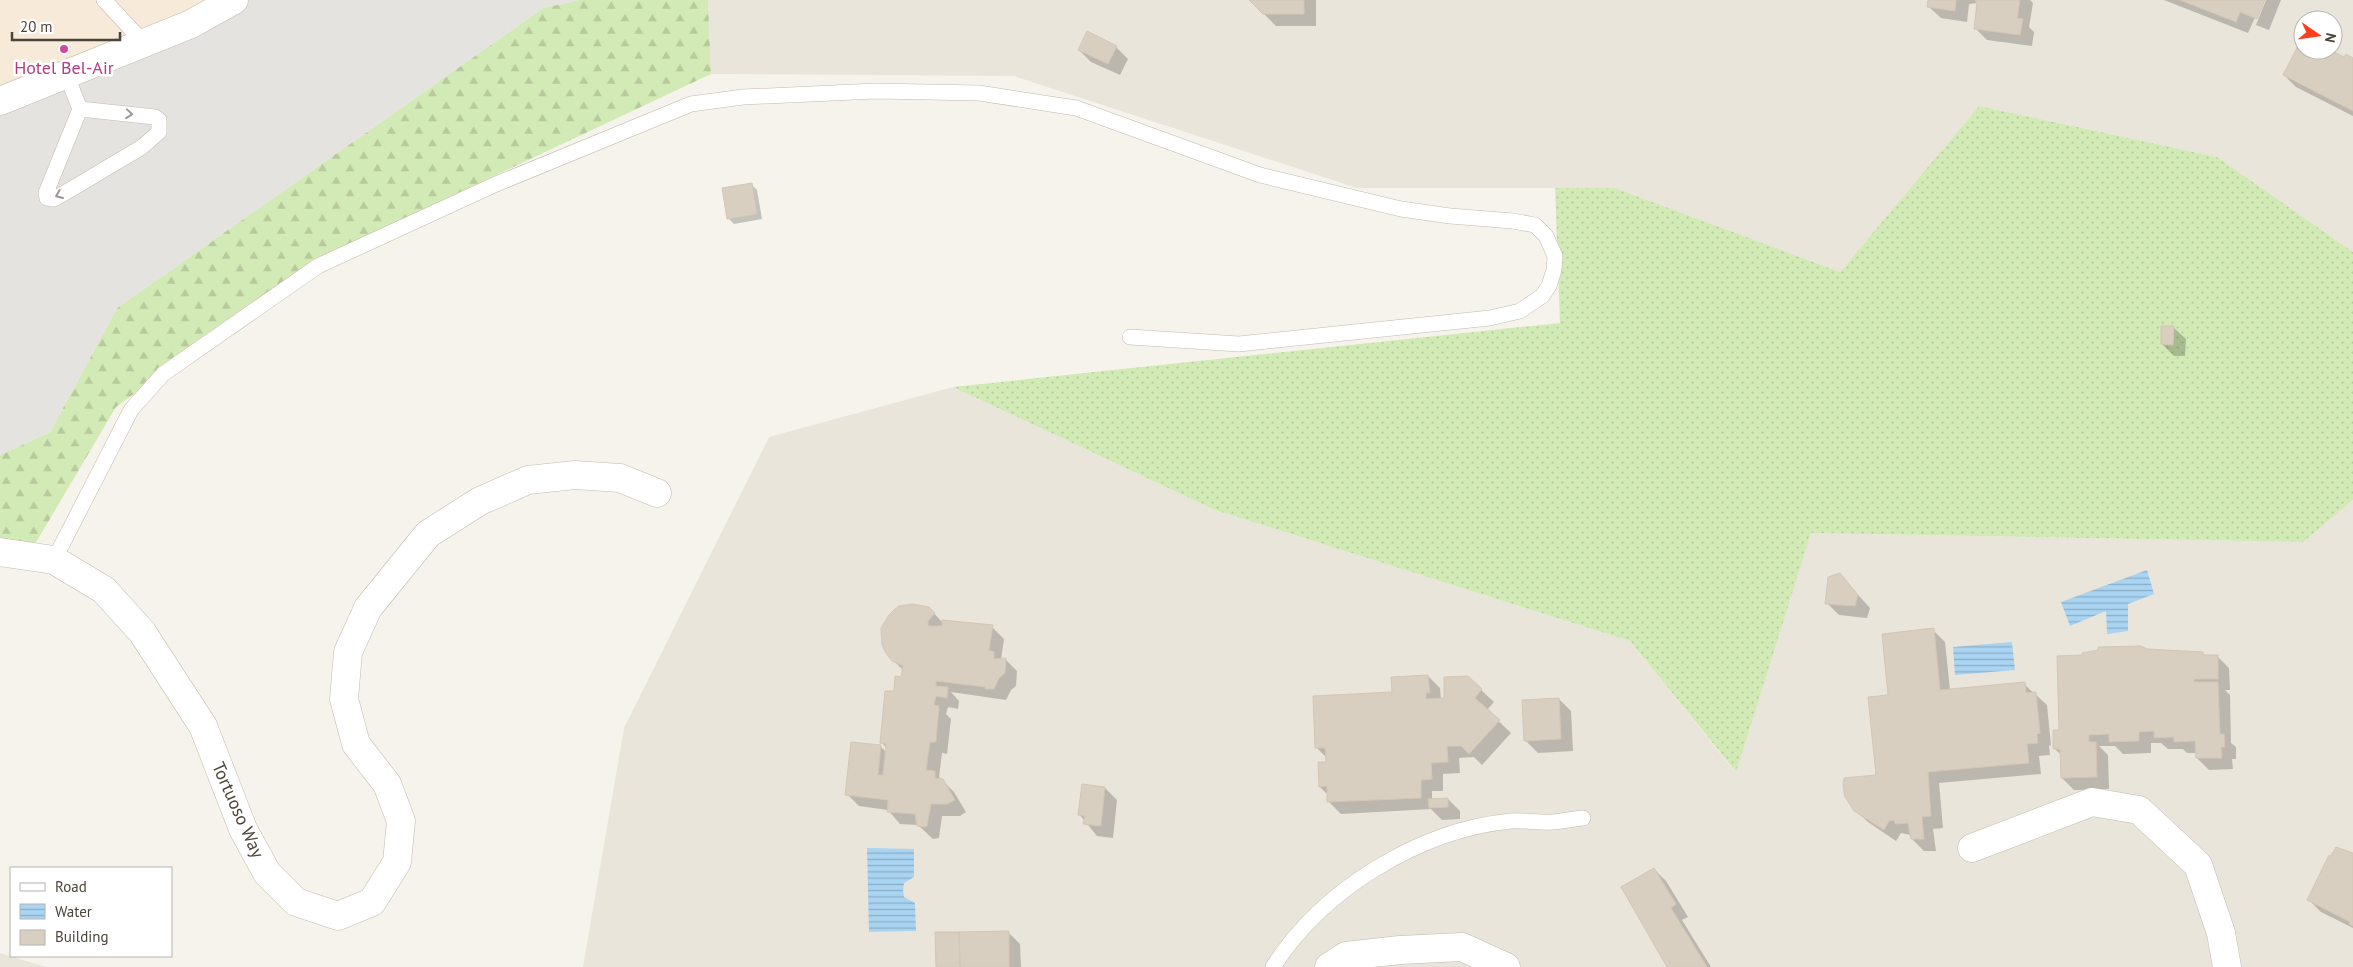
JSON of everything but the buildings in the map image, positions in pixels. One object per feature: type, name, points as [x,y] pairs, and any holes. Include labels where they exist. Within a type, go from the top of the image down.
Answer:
[{"type":"street","points":[[0,100],[191,24],[234,0]]},
{"type":"street","name":"Tortuoso Way","points":[[0,552],[54,560],[104,590],[142,632],[203,726],[243,830],[266,873],[296,902],[338,916],[372,902],[397,862],[401,821],[387,784],[356,744],[344,699],[348,652],[368,608],[428,534],[480,502],[528,480],[575,475],[620,478],[656,494]]},
{"type":"street","points":[[1972,848],[2092,802],[2139,810],[2198,865],[2221,934],[2227,967]]},
{"type":"street","points":[[1329,967],[1346,956],[1400,950],[1462,947],[1506,967]]},
{"type":"lane","points":[[104,0],[144,43]]},
{"type":"lane","points":[[66,74],[80,109],[58,160],[46,193],[47,198],[54,199],[68,191],[142,147],[159,132],[159,120],[155,116],[80,109]]},
{"type":"lane","points":[[54,560],[131,410],[162,374],[318,266],[494,185],[691,104],[743,97],[876,91],[979,93],[1076,108],[1260,175],[1401,209],[1535,225],[1546,236],[1555,256],[1554,270],[1549,286],[1542,296],[1520,311],[1490,318],[1239,344],[1130,337]]},
{"type":"lane","points":[[1273,967],[1292,938],[1349,886],[1404,851],[1445,834],[1511,821],[1552,822],[1583,818]]},
{"type":"shaded area","name":"Hotel Bel-Air","points":[[0,0],[234,0],[0,101]]},
{"type":"shaded area","points":[[234,0],[579,0],[543,8],[117,308],[50,432],[0,455],[0,101]]},
{"type":"shaded area","points":[[708,0],[2353,0],[2353,252],[2217,157],[1979,106],[1840,272],[1615,188],[1357,188],[1014,76],[711,74]]},
{"type":"shaded area","points":[[953,387],[1215,510],[1630,641],[1735,772],[1811,533],[2302,542],[2353,500],[2353,967],[583,967],[624,728],[769,437]]},
{"type":"shaded area","points":[[0,953],[46,967],[0,967]]},
{"type":"green space","points":[[579,0],[708,0],[711,74],[324,256],[116,407],[28,556],[0,552],[0,455],[50,432],[117,308],[543,8]]},
{"type":"green space","points":[[1979,106],[2217,157],[2353,252],[2353,500],[2303,542],[1811,533],[1736,772],[1630,641],[1215,510],[953,387],[1560,323],[1555,188],[1615,188],[1840,272]]},
{"type":"water","points":[[2147,570],[2154,594],[2128,604],[2128,631],[2107,634],[2106,611],[2070,626],[2061,602]]},
{"type":"water","points":[[2012,642],[2015,670],[1955,675],[1953,647]]},
{"type":"water","points":[[867,848],[914,849],[914,877],[904,883],[903,890],[904,897],[915,903],[916,931],[869,932]]},
{"type":"place","name":"Hotel Bel-Air","points":[[64,49]]}]
